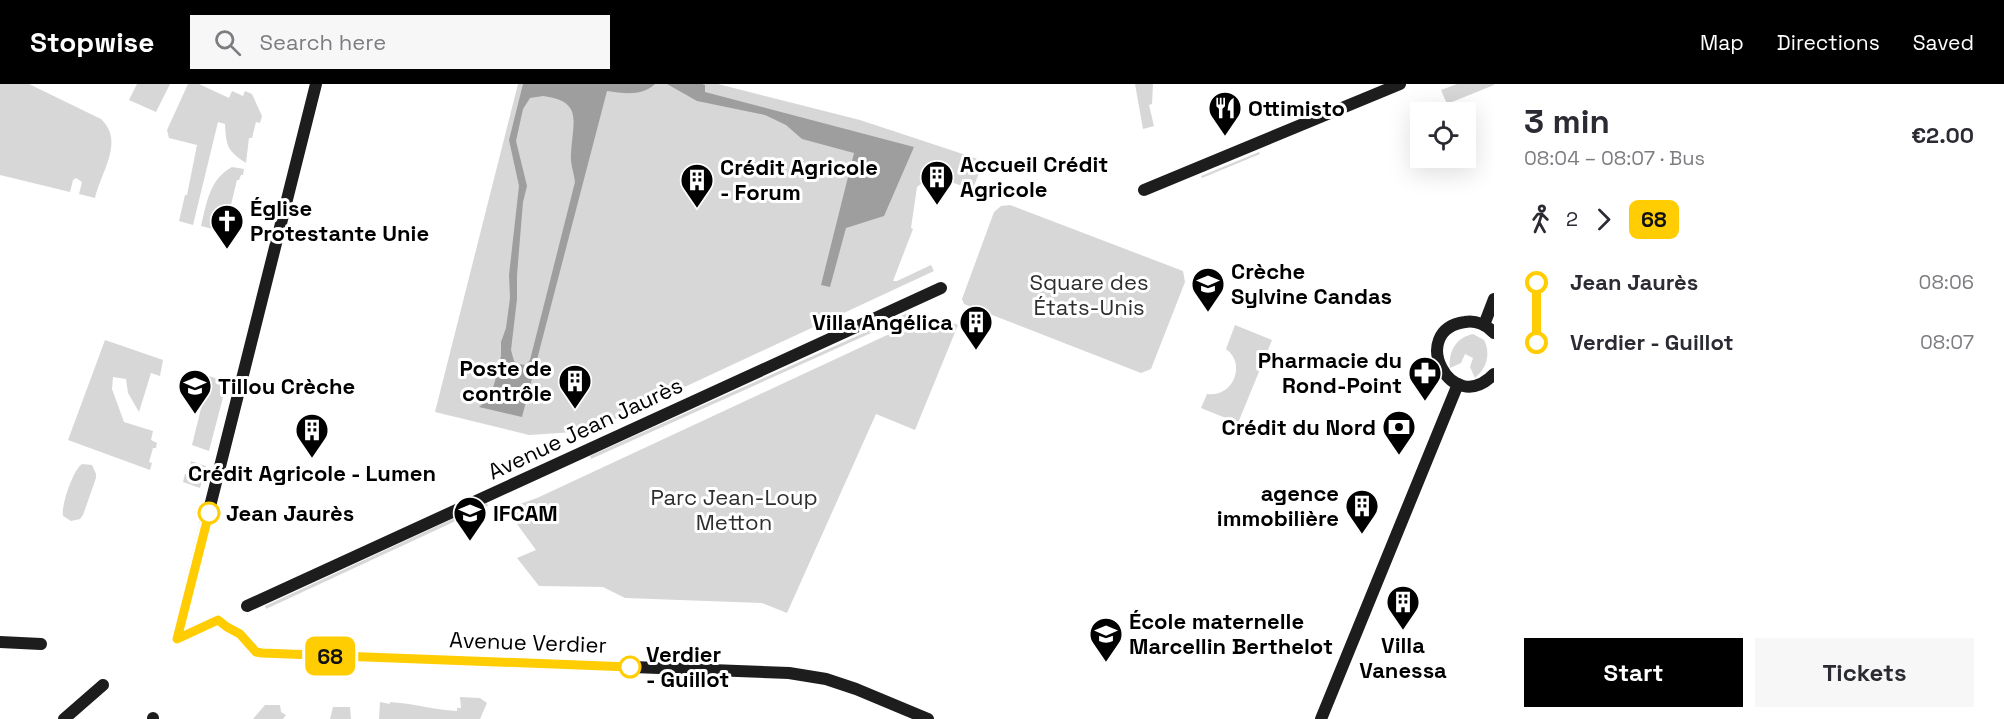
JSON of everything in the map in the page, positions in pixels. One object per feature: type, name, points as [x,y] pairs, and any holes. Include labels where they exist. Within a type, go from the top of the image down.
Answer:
[{"type":"street","points":[[191,582],[316,84]]},
{"type":"street","points":[[1144,190],[1400,84]]},
{"type":"street","name":"Avenue Jean Jaurès","points":[[247,606],[941,288]]},
{"type":"street","points":[[1484,325],[1494,299]]},
{"type":"street","points":[[1494,333],[1484,325],[1470,321],[1463,322],[1451,327],[1441,337],[1437,350],[1440,367],[1450,380],[1458,384],[1476,385],[1485,382],[1494,374]]},
{"type":"street","points":[[1321,719],[1458,384]]},
{"type":"street","points":[[0,642],[41,644]]},
{"type":"street","name":"Avenue Verdier","points":[[262,653],[789,673],[846,685],[928,719]]},
{"type":"street","points":[[64,719],[103,685]]},
{"type":"green space","points":[[0,84],[29,84],[101,119],[108,128],[111,147],[95,198],[79,194],[82,182],[76,178],[73,180],[70,192],[0,175]]},
{"type":"green space","points":[[137,84],[170,84],[156,112],[129,100]]},
{"type":"green space","points":[[188,84],[199,84],[229,98],[232,91],[243,96],[245,91],[252,94],[262,116],[260,123],[256,122],[252,138],[249,138],[246,163],[231,151],[227,142],[225,124],[218,122],[193,225],[179,221],[197,145],[169,138],[167,130]]},
{"type":"green space","points":[[518,84],[718,84],[860,120],[984,161],[969,198],[965,196],[967,188],[933,175],[917,187],[911,228],[913,229],[893,281],[931,265],[934,271],[590,431],[529,435],[435,412]]},
{"type":"green space","points":[[1135,84],[1153,84],[1152,104],[1149,105],[1154,126],[1143,129]]},
{"type":"green space","points":[[1457,84],[1494,84],[1452,102],[1446,102],[1441,90]]},
{"type":"green space","points":[[1259,152],[1260,154],[1202,178],[1201,176]]},
{"type":"green space","points":[[232,167],[244,169],[243,175],[237,180],[229,213],[231,214],[229,233],[201,226],[210,192],[218,178]]},
{"type":"green space","name":"Square des États-Unis","points":[[1010,205],[1183,271],[1185,282],[1151,369],[1141,373],[964,304],[962,299],[994,212],[1001,206]]},
{"type":"green space","points":[[908,313],[909,316],[591,459],[590,456]]},
{"type":"green space","name":"Parc Jean-Loup Metton","points":[[938,317],[958,325],[915,430],[876,414],[787,613],[762,603],[625,598],[603,587],[539,586],[517,558],[536,550],[506,509],[537,498],[885,336],[913,324]]},
{"type":"green space","points":[[1235,325],[1272,340],[1238,423],[1201,408],[1207,394],[1224,391],[1234,379],[1236,363],[1226,349]]},
{"type":"green space","points":[[1473,334],[1484,340],[1487,350],[1485,365],[1475,378],[1470,367],[1473,358],[1465,354],[1461,363],[1450,368],[1450,356],[1455,346],[1462,338]]},
{"type":"green space","points":[[105,340],[163,360],[160,376],[151,373],[139,412],[128,393],[126,379],[113,377],[112,389],[124,422],[153,431],[151,440],[157,443],[149,462],[152,463],[150,470],[68,440]]},
{"type":"green space","points":[[209,376],[227,382],[209,451],[192,445]]},
{"type":"green space","points":[[191,461],[206,466],[200,488],[183,482],[185,474],[188,474]]},
{"type":"green space","points":[[82,464],[92,465],[96,478],[83,515],[80,519],[71,521],[63,516],[64,504],[72,480]]},
{"type":"green space","points":[[487,503],[488,506],[266,609],[265,606]]},
{"type":"green space","points":[[460,697],[480,698],[487,703],[480,719],[379,719],[380,702],[457,711],[457,708],[461,708]]},
{"type":"green space","points":[[265,705],[280,705],[281,712],[286,715],[283,719],[253,719]]},
{"type":"green space","points":[[333,707],[350,707],[351,719],[330,719]]},
{"type":"shaded area","points":[[523,84],[655,84],[638,92],[607,91],[522,417],[479,407],[490,398],[495,381],[510,298],[509,275],[519,186],[509,140]],"holes":[[[543,96],[565,103],[571,109],[573,116],[571,157],[575,182],[530,360],[525,365],[514,361],[511,350],[517,299],[523,202],[527,186],[516,141],[523,109],[530,98]]]},
{"type":"shaded area","points":[[667,84],[702,84],[705,85],[705,92],[914,147],[884,216],[846,228],[830,287],[821,285],[854,153],[802,139],[786,125],[765,115],[697,101]]},
{"type":"bus line","name":"68","points":[[209,513],[177,639],[218,620],[240,634],[256,652],[262,653],[630,667]]},
{"type":"place","name":"Ottimisto","points":[[1225,137]]},
{"type":"place","name":"Accueil Crédit Agricole","points":[[937,206]]},
{"type":"place","name":"Crédit Agricole - Forum","points":[[697,209]]},
{"type":"place","name":"Église Protestante Unie","points":[[227,250]]},
{"type":"place","name":"Crèche Sylvine Candas","points":[[1208,313]]},
{"type":"place","name":"Villa Angélica","points":[[976,351]]},
{"type":"place","name":"Pharmacie du Rond-Point","points":[[1425,402]]},
{"type":"place","name":"Poste de contrôle","points":[[575,410]]},
{"type":"place","name":"Tillou Crèche","points":[[195,415]]},
{"type":"place","name":"Crédit du Nord","points":[[1399,456]]},
{"type":"place","name":"Crédit Agricole - Lumen","points":[[312,459]]},
{"type":"place","name":"Jean Jaurès","points":[[209,513]]},
{"type":"place","name":"agence immobilière","points":[[1362,535]]},
{"type":"place","name":"IFCAM","points":[[470,542]]},
{"type":"place","name":"Villa Vanessa","points":[[1403,631]]},
{"type":"place","name":"École maternelle Marcellin Berthelot","points":[[1106,663]]},
{"type":"place","name":"Verdier - Guillot","points":[[630,667]]}]
